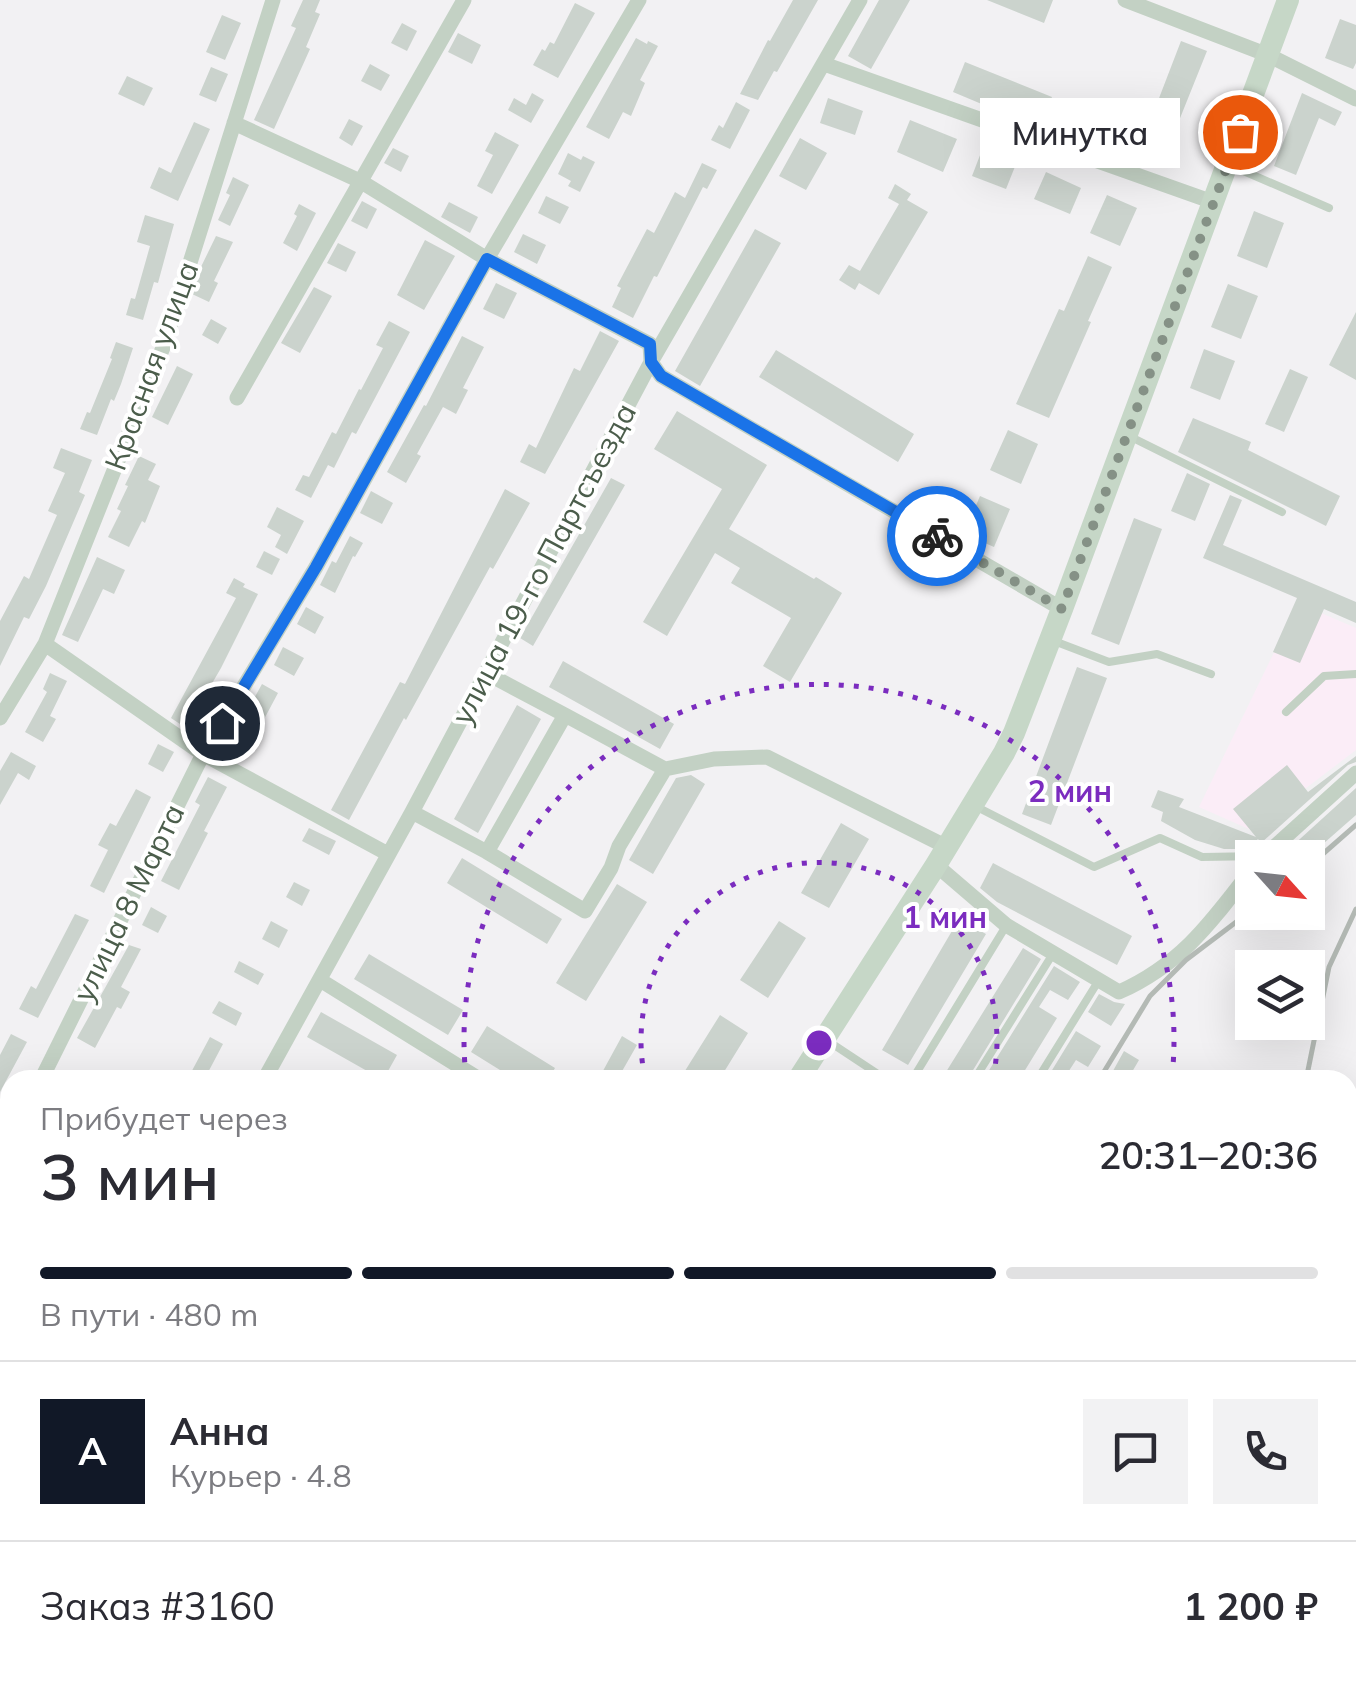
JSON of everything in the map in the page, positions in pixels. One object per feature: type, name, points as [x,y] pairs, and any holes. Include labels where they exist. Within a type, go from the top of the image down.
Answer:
[{"type":"main road","points":[[805,1070],[942,856],[1014,732],[1288,0]]},
{"type":"street","name":"Красная улица","points":[[0,718],[46,644],[164,345],[273,0]]},
{"type":"street","points":[[237,398],[464,0]]},
{"type":"street","name":"улица 8 Марта","points":[[46,1070],[203,754],[316,567],[487,259],[639,0]]},
{"type":"street","name":"улица 19-го Партсъезда","points":[[270,1070],[412,812],[651,362],[860,0]]},
{"type":"street","points":[[1124,0],[1268,55],[1356,98]]},
{"type":"street","points":[[824,64],[1214,202]]},
{"type":"street","points":[[234,123],[360,181],[487,259],[650,344],[651,362],[661,376],[1062,609]]},
{"type":"street","points":[[46,644],[203,754],[388,854]]},
{"type":"street","points":[[486,673],[664,769],[714,759],[767,756],[942,856],[1006,925],[1119,992],[1146,980],[1183,951],[1235,893]]},
{"type":"street","points":[[486,852],[565,714]]},
{"type":"street","points":[[412,812],[585,911],[664,769]]},
{"type":"street","points":[[1282,840],[1356,773]]},
{"type":"street","points":[[320,980],[465,1070]]},
{"type":"lane","points":[[1228,164],[1328,208]]},
{"type":"lane","points":[[1127,435],[1282,512]]},
{"type":"lane","points":[[1050,640],[1110,662],[1157,654],[1211,674]]},
{"type":"lane","points":[[1286,712],[1324,676],[1356,674]]},
{"type":"lane","points":[[973,804],[1094,868],[1160,838],[1202,857],[1235,859]]},
{"type":"lane","points":[[918,1070],[1006,925]]},
{"type":"lane","points":[[980,1070],[1054,952]]},
{"type":"lane","points":[[1043,1070],[1099,980]]},
{"type":"lane","points":[[825,1039],[872,1070]]},
{"type":"shaded area","points":[[1298,603],[1356,628],[1356,750],[1251,830],[1199,807]]},
{"type":"building","points":[[303,0],[320,0],[315,12],[320,14],[306,47],[310,49],[274,129],[254,120],[296,28],[291,26]]},
{"type":"building","points":[[793,0],[818,0],[758,100],[740,94],[768,40]]},
{"type":"building","points":[[879,0],[910,0],[871,69],[848,56]]},
{"type":"building","points":[[987,0],[1053,0],[1044,23]]},
{"type":"building","points":[[575,3],[595,13],[558,78],[533,65],[542,49],[545,51],[550,42],[554,44]]},
{"type":"building","points":[[222,15],[241,23],[225,60],[206,52]]},
{"type":"building","points":[[1340,19],[1356,25],[1353,69],[1325,58]]},
{"type":"building","points":[[402,23],[417,31],[407,51],[391,43]]},
{"type":"building","points":[[458,33],[481,45],[472,64],[448,52]]},
{"type":"building","points":[[636,38],[658,46],[640,80],[645,83],[631,116],[623,112],[609,139],[586,127]]},
{"type":"building","points":[[1181,41],[1207,51],[1160,168],[1133,156]]},
{"type":"building","points":[[965,62],[1052,97],[1039,128],[953,92]]},
{"type":"building","points":[[370,64],[390,75],[381,91],[361,81]]},
{"type":"building","points":[[211,67],[228,74],[216,102],[199,95]]},
{"type":"building","points":[[127,76],[153,88],[144,106],[118,94]]},
{"type":"building","points":[[532,93],[544,100],[531,123],[508,110],[514,98],[526,105]]},
{"type":"building","points":[[1302,93],[1342,112],[1335,126],[1319,118],[1296,175],[1274,166]]},
{"type":"building","points":[[828,98],[863,111],[855,135],[820,123]]},
{"type":"building","points":[[736,102],[750,110],[730,149],[711,140],[719,125],[723,128]]},
{"type":"building","points":[[349,119],[363,126],[352,146],[339,138]]},
{"type":"building","points":[[910,120],[957,139],[943,172],[897,152]]},
{"type":"building","points":[[194,122],[210,129],[178,201],[150,188],[159,167],[171,173]]},
{"type":"building","points":[[495,132],[519,145],[492,194],[477,186],[493,155],[485,151]]},
{"type":"building","points":[[800,138],[827,153],[806,190],[779,176]]},
{"type":"building","points":[[393,148],[409,156],[401,172],[384,163]]},
{"type":"building","points":[[982,150],[1016,164],[1006,189],[972,176]]},
{"type":"building","points":[[568,153],[595,162],[580,192],[558,174]]},
{"type":"building","points":[[702,163],[717,170],[707,189],[703,187],[633,318],[612,307],[621,288],[617,286],[647,229],[654,233],[675,192],[685,198]]},
{"type":"building","points":[[1046,172],[1081,188],[1070,214],[1034,199]]},
{"type":"building","points":[[233,177],[249,185],[230,226],[218,220],[230,195],[226,193]]},
{"type":"building","points":[[895,184],[911,194],[907,200],[928,212],[879,295],[859,283],[855,290],[839,280],[849,265],[860,271],[899,204],[888,198]]},
{"type":"building","points":[[1107,195],[1137,208],[1120,246],[1090,233]]},
{"type":"building","points":[[546,196],[569,207],[560,224],[538,213]]},
{"type":"building","points":[[362,201],[377,209],[367,229],[351,221]]},
{"type":"building","points":[[449,202],[478,217],[470,233],[441,217]]},
{"type":"building","points":[[299,204],[316,213],[297,251],[283,243]]},
{"type":"building","points":[[1254,211],[1284,223],[1267,268],[1237,256]]},
{"type":"building","points":[[145,215],[174,224],[143,320],[126,315],[131,298],[135,299],[150,246],[137,242]]},
{"type":"building","points":[[755,229],[781,243],[700,386],[675,371]]},
{"type":"building","points":[[523,234],[546,245],[537,264],[514,252]]},
{"type":"building","points":[[216,236],[233,242],[214,281],[218,283],[209,302],[192,294]]},
{"type":"building","points":[[425,240],[455,256],[424,310],[397,295]]},
{"type":"building","points":[[338,243],[356,252],[346,272],[327,263]]},
{"type":"building","points":[[1088,256],[1112,267],[1049,418],[1016,404]]},
{"type":"building","points":[[496,283],[517,293],[504,319],[483,309]]},
{"type":"building","points":[[1228,284],[1258,296],[1241,339],[1211,327]]},
{"type":"building","points":[[314,287],[332,296],[300,353],[281,343]]},
{"type":"building","points":[[1356,312],[1356,380],[1329,365]]},
{"type":"building","points":[[211,319],[227,328],[218,344],[202,335]]},
{"type":"building","points":[[389,321],[410,332],[356,434],[352,432],[334,468],[328,465],[311,498],[295,490],[303,475],[309,477],[332,432],[336,434],[361,390],[383,348],[376,345]]},
{"type":"building","points":[[600,331],[619,341],[545,474],[520,462],[529,444],[536,448],[574,368],[580,371]]},
{"type":"building","points":[[462,336],[484,347],[463,388],[468,390],[456,414],[443,407],[406,483],[387,472]]},
{"type":"building","points":[[116,342],[133,348],[97,435],[80,429],[87,412],[90,413]]},
{"type":"building","points":[[1204,349],[1235,361],[1220,400],[1190,388]]},
{"type":"building","points":[[776,350],[914,434],[898,462],[759,377]]},
{"type":"building","points":[[177,366],[193,374],[168,425],[152,417]]},
{"type":"building","points":[[1290,369],[1308,377],[1284,432],[1265,424]]},
{"type":"building","points":[[677,411],[767,465],[729,529],[842,593],[790,682],[763,666],[791,618],[731,583],[740,568],[715,553],[667,636],[643,622],[722,489],[654,449]]},
{"type":"building","points":[[1193,418],[1251,442],[1248,450],[1340,496],[1326,526],[1178,452]]},
{"type":"building","points":[[1008,430],[1038,444],[1021,484],[990,470]]},
{"type":"building","points":[[61,448],[92,460],[79,492],[85,495],[46,586],[29,619],[24,617],[0,666],[0,621],[24,576],[29,579],[57,515],[48,511],[65,473],[53,468]]},
{"type":"building","points":[[139,456],[156,464],[148,480],[160,486],[145,523],[142,521],[129,547],[108,537]]},
{"type":"building","points":[[1187,473],[1210,484],[1195,521],[1171,511]]},
{"type":"building","points":[[611,478],[625,485],[533,646],[520,638]]},
{"type":"building","points":[[505,489],[530,503],[493,569],[490,567],[349,820],[331,810],[400,682],[405,684]]},
{"type":"building","points":[[371,491],[393,503],[382,524],[360,513]]},
{"type":"building","points":[[1230,495],[1242,500],[1223,545],[1356,602],[1356,623],[1324,609],[1300,663],[1273,652],[1297,598],[1203,558]]},
{"type":"building","points":[[980,496],[1010,509],[994,547],[964,534]]},
{"type":"building","points":[[277,507],[304,521],[287,554],[275,547],[281,535],[267,527]]},
{"type":"building","points":[[1134,518],[1162,529],[1119,645],[1091,634]]},
{"type":"building","points":[[350,536],[363,543],[335,593],[320,585]]},
{"type":"building","points":[[264,551],[280,559],[272,575],[256,567]]},
{"type":"building","points":[[97,557],[125,570],[114,594],[103,589],[78,642],[62,635]]},
{"type":"building","points":[[234,578],[258,594],[186,728],[171,718],[236,598],[226,593]]},
{"type":"building","points":[[306,607],[324,617],[315,634],[297,624]]},
{"type":"building","points":[[283,647],[304,658],[294,676],[274,665]]},
{"type":"building","points":[[563,661],[674,724],[660,749],[549,687]]},
{"type":"building","points":[[1077,667],[1107,678],[1051,825],[1022,814]]},
{"type":"building","points":[[50,673],[67,681],[50,716],[56,719],[43,742],[25,732],[47,692],[43,689]]},
{"type":"building","points":[[262,684],[278,693],[245,755],[228,746]]},
{"type":"building","points":[[517,705],[541,719],[478,833],[454,819]]},
{"type":"building","points":[[158,744],[174,752],[163,772],[148,764]]},
{"type":"building","points":[[11,752],[36,766],[29,780],[18,773],[0,805],[0,771]]},
{"type":"building","points":[[1356,756],[1356,762],[1264,840],[1235,840],[1235,849],[1195,840],[1161,821],[1163,812],[1151,807],[1158,790],[1184,799],[1179,807],[1256,837],[1233,809],[1287,765],[1308,792]]},
{"type":"building","points":[[691,775],[705,784],[653,874],[629,860],[676,778]]},
{"type":"building","points":[[208,777],[227,787],[179,890],[161,881],[200,805],[195,802]]},
{"type":"building","points":[[1356,788],[1356,815],[1325,842],[1299,840]]},
{"type":"building","points":[[136,789],[151,797],[104,893],[90,886],[108,850],[98,845],[110,823],[116,826]]},
{"type":"building","points":[[841,823],[869,839],[829,908],[801,893]]},
{"type":"building","points":[[309,828],[336,841],[329,855],[302,841]]},
{"type":"building","points":[[462,858],[562,919],[547,944],[447,883]]},
{"type":"building","points":[[993,863],[1132,936],[1117,965],[997,902],[980,888]]},
{"type":"building","points":[[294,882],[310,890],[302,906],[286,897]]},
{"type":"building","points":[[617,884],[647,902],[586,1001],[556,983]]},
{"type":"building","points":[[151,907],[167,916],[158,933],[142,925]]},
{"type":"building","points":[[75,914],[89,920],[38,1018],[19,1009],[31,986],[36,989]]},
{"type":"building","points":[[959,919],[986,934],[908,1065],[882,1050]]},
{"type":"building","points":[[271,921],[288,930],[279,948],[262,939]]},
{"type":"building","points":[[779,921],[806,938],[768,998],[740,980]]},
{"type":"building","points":[[129,945],[141,949],[121,987],[130,992],[121,1009],[117,1007],[95,1048],[77,1038]]},
{"type":"building","points":[[1023,948],[1041,959],[973,1070],[947,1070]]},
{"type":"building","points":[[369,954],[463,1010],[448,1035],[354,979]]},
{"type":"building","points":[[239,961],[264,974],[258,985],[234,972]]},
{"type":"building","points":[[1054,966],[1080,982],[1068,1000],[1050,990],[1039,1007],[1057,1018],[1025,1070],[989,1070]]},
{"type":"building","points":[[1099,994],[1125,1004],[1111,1026],[1088,1012]]},
{"type":"building","points":[[219,1001],[242,1013],[236,1026],[212,1013]]},
{"type":"building","points":[[321,1012],[397,1055],[389,1070],[365,1070],[307,1037]]},
{"type":"building","points":[[720,1015],[748,1033],[725,1070],[686,1070]]},
{"type":"building","points":[[487,1026],[555,1068],[500,1070],[471,1052]]},
{"type":"building","points":[[1076,1031],[1101,1046],[1088,1067],[1076,1060],[1070,1070],[1052,1070]]},
{"type":"building","points":[[11,1034],[27,1042],[12,1070],[0,1070],[0,1055]]},
{"type":"building","points":[[622,1036],[637,1045],[623,1070],[603,1070]]},
{"type":"building","points":[[210,1037],[223,1044],[209,1070],[192,1070]]},
{"type":"building","points":[[1124,1051],[1139,1060],[1133,1070],[1114,1070]]},
{"type":"railway","points":[[1325,852],[1356,825]]},
{"type":"railway","points":[[1308,1070],[1329,967],[1356,909]]},
{"type":"railway","points":[[1105,1070],[1150,996],[1186,960],[1235,923]]},
{"type":"way so far","points":[[937,536],[1062,609],[1240,132]]},
{"type":"place","name":"Минутка","points":[[1240,132]]},
{"type":"route","points":[[222,723],[316,567],[487,259],[650,344],[651,362],[661,376],[937,536]]}]
